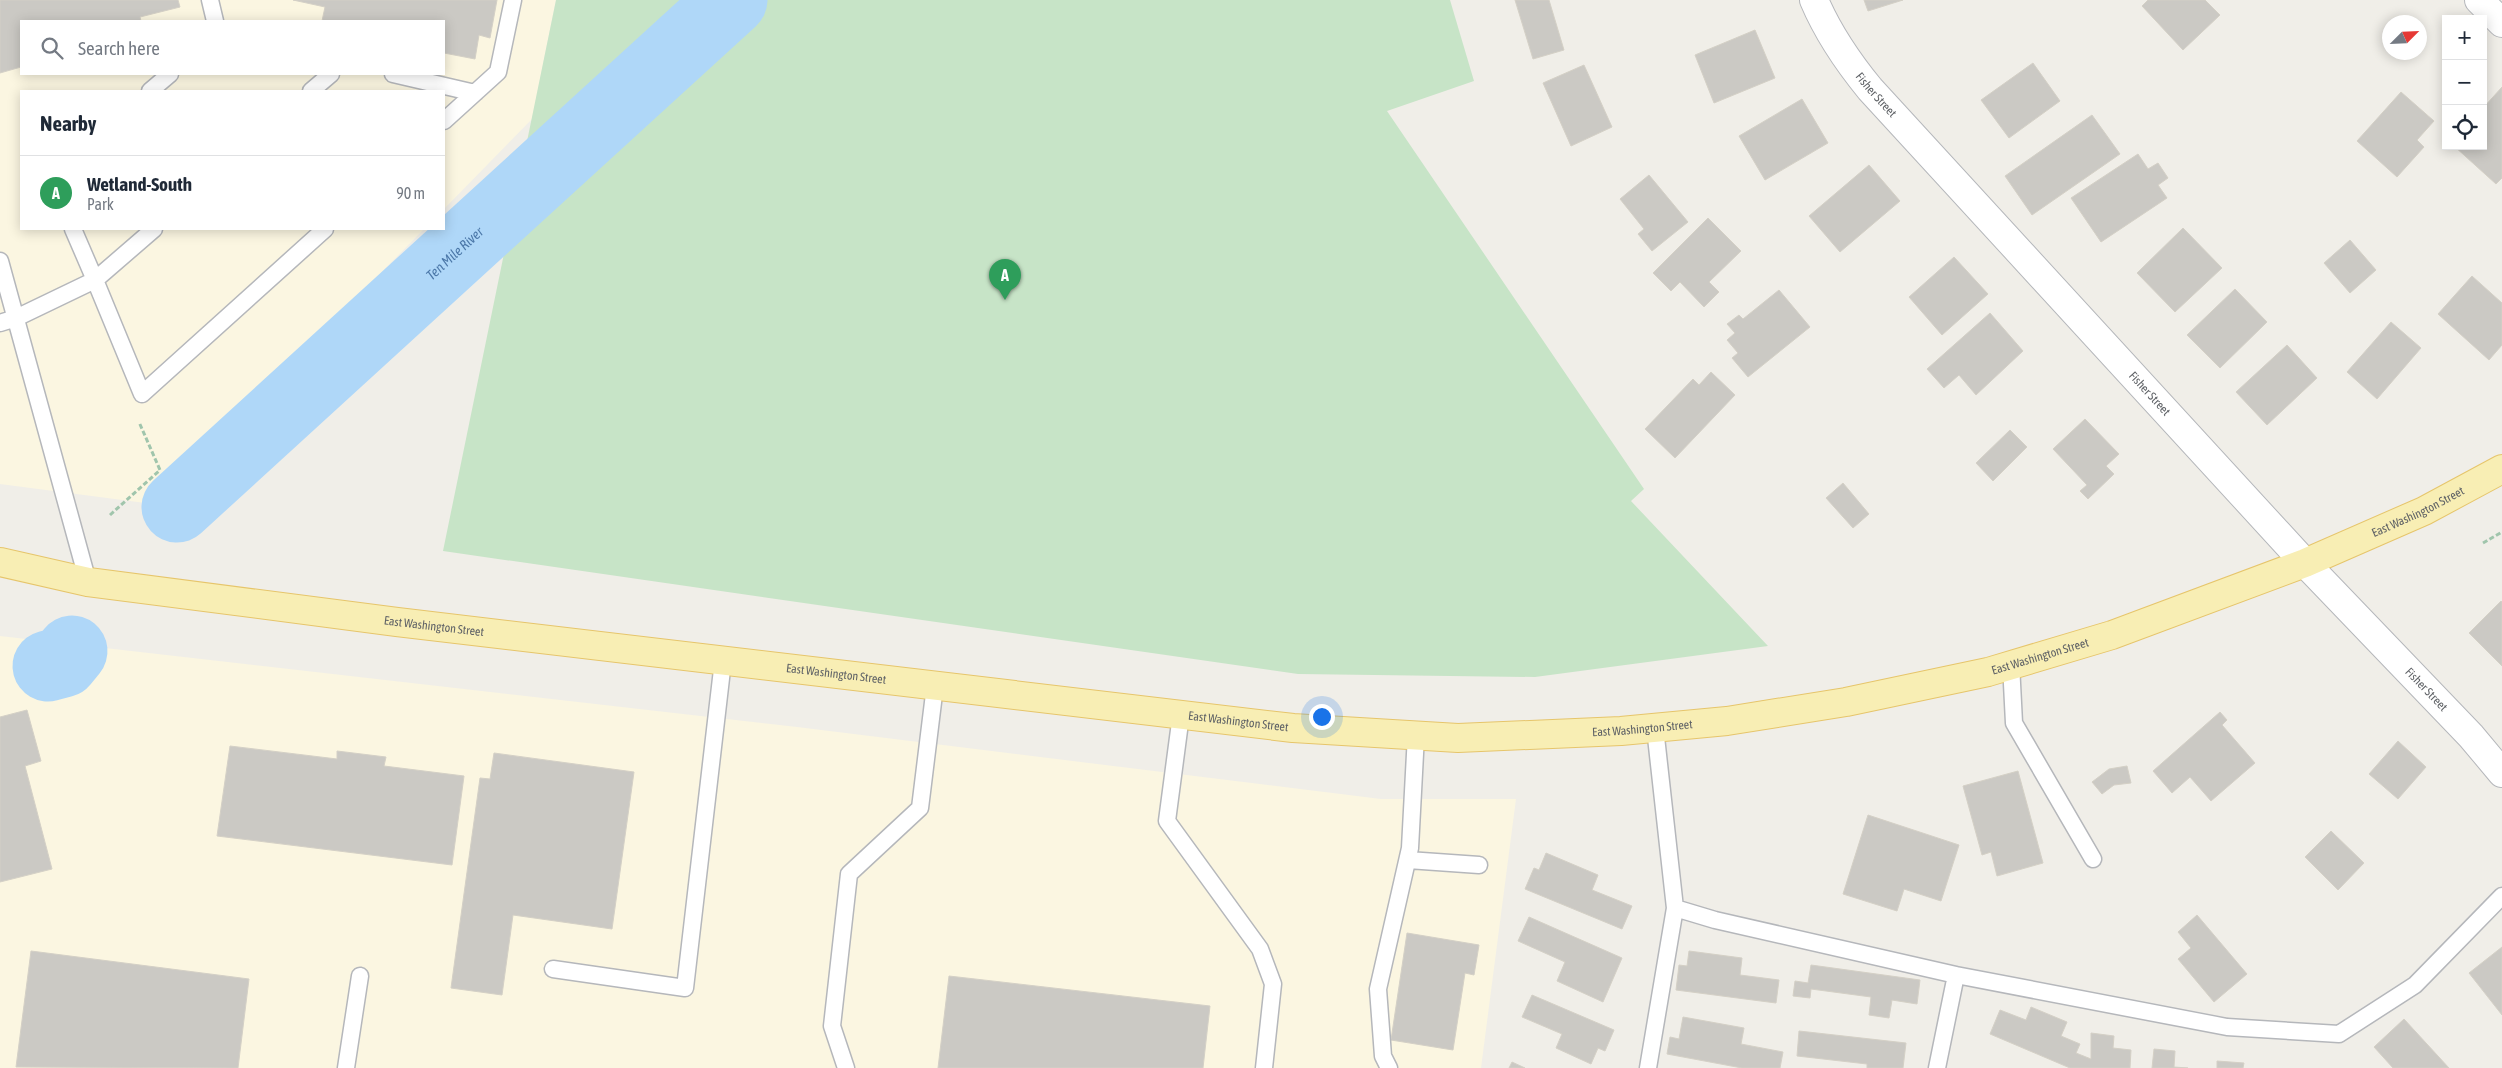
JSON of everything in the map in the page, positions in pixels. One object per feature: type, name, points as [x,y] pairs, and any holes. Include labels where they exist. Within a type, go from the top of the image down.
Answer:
[{"type":"main road","name":"East Washington Street","points":[[0,562],[88,582],[396,622],[1293,728],[1458,738],[1655,728],[1727,721],[1846,702],[1988,672],[2112,634],[2305,563],[2424,511],[2502,469]]},
{"type":"street","name":"Fisher Street","points":[[1814,0],[1824,24],[1846,59],[1870,89],[2305,563],[2471,736],[2502,773]]},
{"type":"street","points":[[2479,0],[2502,23]]},
{"type":"lane","points":[[210,0],[215,20]]},
{"type":"lane","points":[[445,120],[498,72],[513,0]]},
{"type":"lane","points":[[151,90],[169,75]]},
{"type":"lane","points":[[312,90],[330,75]]},
{"type":"lane","points":[[397,75],[475,93]]},
{"type":"lane","points":[[73,230],[142,394],[324,230]]},
{"type":"lane","points":[[8,321],[95,280],[153,230]]},
{"type":"lane","points":[[0,261],[8,321],[88,582]]},
{"type":"lane","points":[[553,970],[685,988],[722,661]]},
{"type":"lane","points":[[2011,664],[2014,723],[2093,860]]},
{"type":"lane","points":[[846,1068],[832,1026],[850,874],[920,808],[935,686]]},
{"type":"lane","points":[[1181,715],[1167,821],[1260,949],[1273,984],[1264,1068]]},
{"type":"lane","points":[[1648,1068],[1675,908],[1655,728]]},
{"type":"lane","points":[[1389,1068],[1383,1056],[1378,989],[1408,860],[1416,735]]},
{"type":"lane","points":[[1408,860],[1479,865]]},
{"type":"lane","points":[[1675,908],[1715,920],[1956,975],[2227,1027],[2339,1034],[2415,984],[2502,896]]},
{"type":"lane","points":[[1937,1068],[1956,975]]},
{"type":"lane","points":[[346,1068],[360,976]]},
{"type":"path","points":[[110,515],[160,470],[128,398],[142,394]]},
{"type":"path","points":[[2483,543],[2502,532]]},
{"type":"shaded area","points":[[0,0],[556,0],[532,119],[445,208],[445,90],[20,90],[20,230],[423,230],[153,504],[0,484]]},
{"type":"shaded area","points":[[0,636],[797,727],[1381,799],[1516,799],[1481,1068],[0,1068]]},
{"type":"green space","points":[[556,0],[1450,0],[1474,81],[1387,111],[1644,489],[1631,501],[1768,646],[1535,677],[1298,674],[443,551]]},
{"type":"building","points":[[0,0],[178,0],[180,7],[140,17],[141,20],[20,20],[20,67],[0,73]]},
{"type":"building","points":[[293,0],[497,0],[490,38],[479,35],[475,59],[445,53],[445,20],[322,20],[325,7]]},
{"type":"building","points":[[1515,0],[1549,0],[1564,50],[1533,59]]},
{"type":"building","points":[[1864,0],[1903,0],[1868,11]]},
{"type":"building","points":[[2148,0],[2205,0],[2220,15],[2183,50],[2142,6]]},
{"type":"building","points":[[1755,30],[1775,78],[1714,103],[1695,55]]},
{"type":"building","points":[[2033,63],[2060,101],[2009,138],[1981,100]]},
{"type":"building","points":[[1584,65],[1612,127],[1571,146],[1543,83]]},
{"type":"building","points":[[2502,87],[2502,178],[2496,184],[2458,150],[2487,150],[2487,104]]},
{"type":"building","points":[[2401,92],[2434,121],[2417,140],[2424,147],[2397,177],[2357,141]]},
{"type":"building","points":[[1802,99],[1828,143],[1765,180],[1739,136]]},
{"type":"building","points":[[2092,115],[2120,154],[2032,215],[2005,176]]},
{"type":"building","points":[[2138,154],[2148,169],[2158,163],[2168,178],[2158,185],[2167,198],[2101,242],[2071,198]]},
{"type":"building","points":[[1869,165],[1900,201],[1840,252],[1809,216]]},
{"type":"building","points":[[1649,175],[1688,222],[1652,251],[1638,234],[1644,229],[1620,199]]},
{"type":"building","points":[[1708,218],[1741,251],[1709,282],[1719,292],[1704,307],[1680,282],[1671,291],[1653,273]]},
{"type":"building","points":[[2183,228],[2222,268],[2175,312],[2137,273]]},
{"type":"building","points":[[2350,240],[2376,270],[2350,293],[2324,263]]},
{"type":"building","points":[[1954,257],[1988,294],[1942,335],[1909,297]]},
{"type":"building","points":[[2472,276],[2502,303],[2502,345],[2489,360],[2438,314]]},
{"type":"building","points":[[2235,289],[2267,322],[2220,368],[2187,335]]},
{"type":"building","points":[[1779,290],[1810,327],[1748,377],[1732,358],[1738,353],[1727,340],[1735,333],[1727,324],[1739,315],[1743,319]]},
{"type":"building","points":[[1990,313],[2023,351],[1976,395],[1959,375],[1944,388],[1927,369]]},
{"type":"building","points":[[2391,322],[2421,348],[2377,399],[2347,372]]},
{"type":"building","points":[[2287,345],[2317,378],[2267,425],[2236,392]]},
{"type":"building","points":[[1711,372],[1735,395],[1675,458],[1645,429],[1693,379],[1699,385]]},
{"type":"building","points":[[2085,419],[2119,454],[2106,466],[2114,474],[2088,499],[2080,491],[2087,485],[2053,449]]},
{"type":"building","points":[[2010,430],[2027,447],[1993,481],[1976,463]]},
{"type":"building","points":[[1843,483],[1869,514],[1853,528],[1826,498]]},
{"type":"building","points":[[2502,602],[2502,666],[2469,633]]},
{"type":"building","points":[[27,710],[41,761],[25,766],[52,869],[0,882],[0,717]]},
{"type":"building","points":[[2220,712],[2227,720],[2222,725],[2255,763],[2211,801],[2190,777],[2172,793],[2153,771]]},
{"type":"building","points":[[2398,741],[2426,767],[2398,799],[2369,774]]},
{"type":"building","points":[[230,746],[337,759],[337,751],[386,757],[384,766],[464,776],[452,865],[217,836]]},
{"type":"building","points":[[494,753],[634,772],[612,929],[513,915],[502,995],[451,988],[480,778],[490,779]]},
{"type":"building","points":[[2127,766],[2131,783],[2114,785],[2102,794],[2092,782],[2109,769]]},
{"type":"building","points":[[2018,771],[2043,863],[1997,876],[1991,852],[1982,855],[1963,786]]},
{"type":"building","points":[[1868,815],[1959,845],[1941,901],[1904,889],[1897,911],[1843,894]]},
{"type":"building","points":[[2331,831],[2364,863],[2338,890],[2305,857]]},
{"type":"building","points":[[1546,853],[1598,875],[1592,890],[1632,906],[1622,929],[1525,889],[1534,868],[1539,870]]},
{"type":"building","points":[[2197,915],[2247,974],[2214,1002],[2178,959],[2191,948],[2178,932]]},
{"type":"building","points":[[1529,917],[1622,958],[1603,1002],[1557,981],[1565,962],[1518,941]]},
{"type":"building","points":[[1407,933],[1479,945],[1474,975],[1465,973],[1453,1050],[1391,1040]]},
{"type":"building","points":[[2502,947],[2502,1015],[2469,973]]},
{"type":"building","points":[[31,951],[249,979],[238,1068],[16,1067]]},
{"type":"building","points":[[1689,951],[1742,958],[1740,975],[1779,980],[1776,1003],[1676,990],[1679,965],[1687,966]]},
{"type":"building","points":[[1811,965],[1920,980],[1917,1004],[1892,1000],[1889,1018],[1869,1015],[1871,997],[1811,989],[1810,998],[1793,996],[1795,981],[1808,983]]},
{"type":"building","points":[[949,976],[1210,1006],[1203,1068],[938,1068]]},
{"type":"building","points":[[1532,995],[1614,1030],[1605,1051],[1598,1048],[1591,1064],[1556,1048],[1562,1034],[1522,1017]]},
{"type":"building","points":[[2031,1007],[2067,1022],[2061,1036],[2080,1044],[2076,1053],[2091,1059],[2091,1033],[2114,1036],[2113,1048],[2131,1050],[2130,1068],[2070,1068],[1990,1034],[2000,1010],[2026,1020]]},
{"type":"building","points":[[1683,1017],[1744,1028],[1741,1044],[1783,1052],[1780,1068],[1742,1068],[1667,1054],[1670,1037],[1679,1039]]},
{"type":"building","points":[[2404,1019],[2449,1068],[2393,1068],[2374,1047]]},
{"type":"building","points":[[1799,1031],[1906,1043],[1903,1068],[1867,1068],[1867,1064],[1797,1056]]},
{"type":"building","points":[[2154,1049],[2175,1051],[2174,1067],[2188,1068],[2152,1068]]},
{"type":"building","points":[[2217,1061],[2244,1063],[2243,1068],[2217,1068]]},
{"type":"building","points":[[1512,1062],[1525,1068],[1509,1068]]},
{"type":"waterway","name":"Ten Mile River","points":[[177,507],[732,0]]},
{"type":"waterway","name":"Ten Mile River","points":[[48,666],[63,662],[72,651]]},
{"type":"place","name":"Wetland-South","points":[[1005,300]]}]
